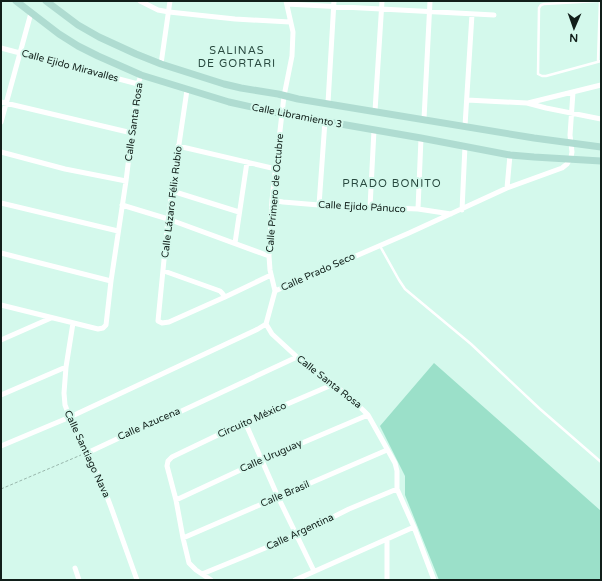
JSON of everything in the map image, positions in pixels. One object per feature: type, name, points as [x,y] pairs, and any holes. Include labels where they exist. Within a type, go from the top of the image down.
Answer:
[{"type":"street","name":"Calle Libramiento 3","points":[[16,1],[59,34],[98,56],[140,75],[229,102],[283,114],[510,155],[601,161]]},
{"type":"street","name":"Calle Libramiento 3","points":[[46,1],[78,25],[99,37],[161,64],[224,84],[284,96],[534,138],[601,147]]},
{"type":"street","points":[[140,1],[158,10],[168,12],[235,19],[290,22]]},
{"type":"street","points":[[161,64],[170,1]]},
{"type":"street","points":[[375,111],[382,1]]},
{"type":"street","points":[[424,119],[430,1]]},
{"type":"street","points":[[286,2],[334,4],[429,12],[494,14]]},
{"type":"street","name":"Calle Primero de Octubre","points":[[275,291],[270,275],[269,256],[272,200],[284,96],[292,56],[293,32],[286,2]]},
{"type":"street","points":[[328,103],[334,4]]},
{"type":"street","points":[[1,122],[3,103],[31,13]]},
{"type":"street","points":[[465,126],[472,14]]},
{"type":"street","name":"Calle Ejido Miravalles","points":[[1,48],[138,84]]},
{"type":"street","name":"Calle Santa Rosa","points":[[73,323],[98,329],[103,328],[106,325],[140,75]]},
{"type":"street","points":[[527,103],[601,85]]},
{"type":"street","name":"Calle Lázaro Félix Rubio","points":[[187,90],[168,219],[158,320],[162,323],[169,322],[225,297]]},
{"type":"street","name":"Calle Prado Seco","points":[[266,324],[275,291],[462,210],[507,188],[562,168],[567,164],[572,152],[570,135],[572,92]]},
{"type":"street","points":[[467,100],[527,103],[601,119]]},
{"type":"street","points":[[3,103],[132,133]]},
{"type":"street","points":[[319,205],[324,121]]},
{"type":"street","points":[[370,207],[374,130]]},
{"type":"street","points":[[418,209],[421,138]]},
{"type":"street","points":[[178,146],[276,169]]},
{"type":"street","points":[[462,210],[465,146]]},
{"type":"street","points":[[1,152],[65,169],[126,181]]},
{"type":"street","points":[[507,188],[510,155]]},
{"type":"street","points":[[235,243],[247,162]]},
{"type":"street","points":[[172,191],[239,212]]},
{"type":"street","name":"Calle Ejido Pánuco","points":[[272,200],[319,205],[418,209],[452,214]]},
{"type":"street","points":[[1,203],[118,231]]},
{"type":"street","points":[[122,205],[168,219],[269,256]]},
{"type":"street","points":[[1,253],[111,281]]},
{"type":"street","points":[[164,271],[220,291],[225,297],[270,275]]},
{"type":"street","points":[[1,305],[73,323]]},
{"type":"street","points":[[1,340],[51,318]]},
{"type":"street","name":"Calle Santiago Nava","points":[[73,323],[66,366],[64,393],[65,405],[76,433],[100,478],[137,580]]},
{"type":"street","points":[[1,446],[70,417],[266,324]]},
{"type":"street","name":"Calle Santa Rosa","points":[[266,324],[272,334],[297,357],[334,384],[368,414],[395,463],[397,471],[397,489],[414,527],[434,580]]},
{"type":"street","name":"Calle Azucena","points":[[87,453],[297,357]]},
{"type":"street","points":[[1,395],[66,366]]},
{"type":"street","name":"Circuito México","points":[[176,500],[167,466],[168,461],[172,457],[245,422],[334,384]]},
{"type":"street","name":"Calle Uruguay","points":[[176,500],[262,460],[368,414]]},
{"type":"street","points":[[245,422],[278,497],[314,571]]},
{"type":"street","name":"Calle Brasil","points":[[183,538],[387,450]]},
{"type":"street","name":"Calle Argentina","points":[[202,574],[297,535],[349,509],[397,489]]},
{"type":"street","points":[[176,500],[189,563],[196,570],[211,580]]},
{"type":"street","points":[[295,580],[414,527]]},
{"type":"street","points":[[387,538],[387,580]]},
{"type":"street","points":[[75,568],[79,580]]},
{"type":"lane","points":[[599,1],[600,61],[546,76],[538,74],[539,8],[541,5],[599,1]]},
{"type":"lane","points":[[380,245],[399,280],[406,289],[471,344],[540,409],[601,462]]},
{"type":"path","points":[[1,489],[87,453]]},
{"type":"green space","points":[[434,363],[601,511],[601,580],[439,580],[405,495],[405,476],[380,426]]},
{"type":"district","name":"SALINAS DE GORTARI","points":[[237,56]]},
{"type":"district","name":"PRADO BONITO","points":[[392,183]]}]
